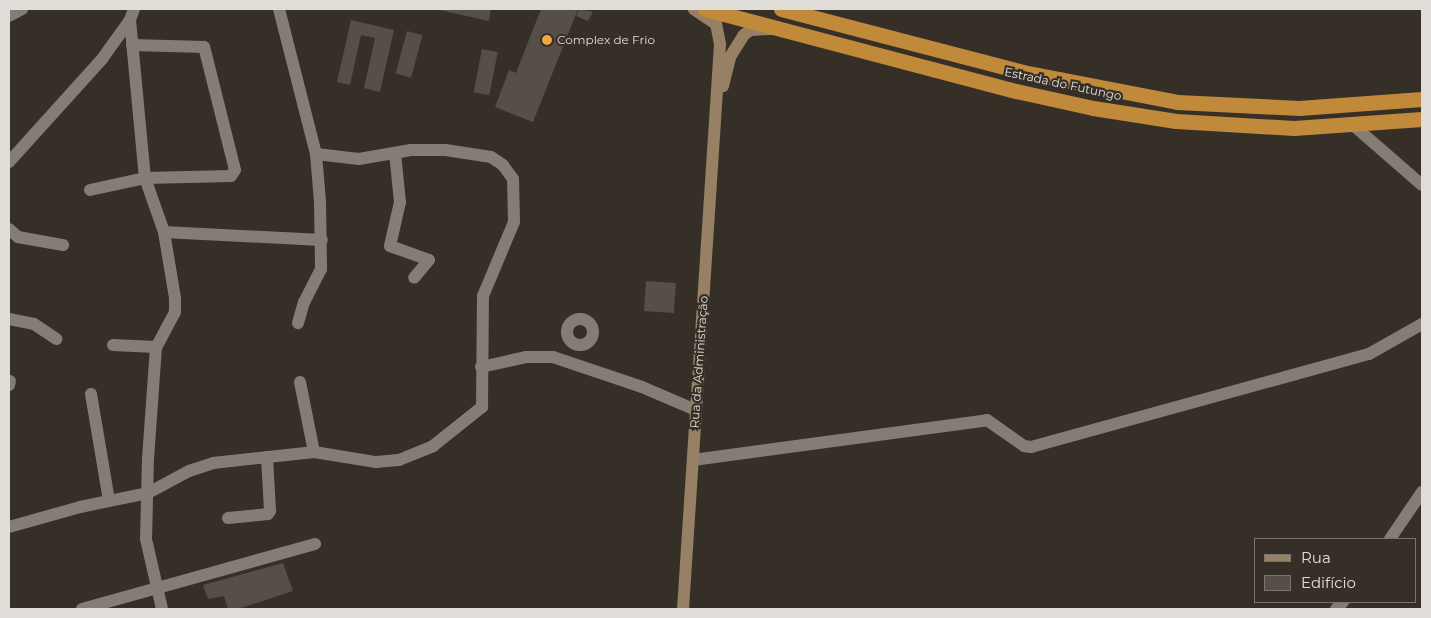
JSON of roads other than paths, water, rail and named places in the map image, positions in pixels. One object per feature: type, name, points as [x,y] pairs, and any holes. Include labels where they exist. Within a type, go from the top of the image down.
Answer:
[{"type":"highway","name":"Estrada do Futungo","points":[[705,9],[1094,108],[1215,126],[1353,125],[1422,118]]},
{"type":"highway","name":"Estrada do Futungo","points":[[781,9],[1023,72],[1177,102],[1299,108],[1422,99]]},
{"type":"street","points":[[9,16],[22,9]]},
{"type":"street","points":[[278,9],[316,154],[322,240],[321,269],[304,302],[298,323]]},
{"type":"street","points":[[694,9],[710,17],[719,33],[715,115]]},
{"type":"street","points":[[132,14],[132,45],[145,178],[164,232],[175,312],[156,347],[148,493],[146,539],[162,609]]},
{"type":"street","points":[[9,162],[102,59],[132,14]]},
{"type":"street","points":[[715,115],[730,57],[739,41],[750,30],[786,30]]},
{"type":"street","points":[[90,190],[145,178],[231,176],[235,170],[204,47],[132,45]]},
{"type":"street","name":"Rua da Administração","points":[[683,609],[715,115]]},
{"type":"street","points":[[1353,125],[1422,185]]},
{"type":"street","points":[[9,527],[109,500],[148,493],[201,466],[314,452],[376,462],[415,456],[433,446],[482,407],[483,296],[514,222],[513,179],[503,164],[491,158],[433,148],[359,159],[316,154]]},
{"type":"street","points":[[395,153],[400,202],[390,246],[429,260],[414,278]]},
{"type":"street","points":[[9,229],[18,237],[63,246]]},
{"type":"street","points":[[164,232],[322,240]]},
{"type":"street","points":[[9,319],[34,324],[56,339]]},
{"type":"street","points":[[692,460],[986,420],[1024,446],[1031,447],[1368,354],[1422,324]]},
{"type":"street","points":[[572,363],[577,344]]},
{"type":"street","points":[[113,345],[156,347]]},
{"type":"street","points":[[481,367],[526,357],[553,358],[572,363],[696,410]]},
{"type":"street","points":[[300,382],[314,452]]},
{"type":"street","points":[[91,394],[109,500]]},
{"type":"street","points":[[228,518],[268,514],[270,511],[268,457]]},
{"type":"street","points":[[1391,538],[1422,492]]},
{"type":"street","points":[[82,609],[315,544]]},
{"type":"place","name":"Complex de Frio","points":[[547,40]]}]
